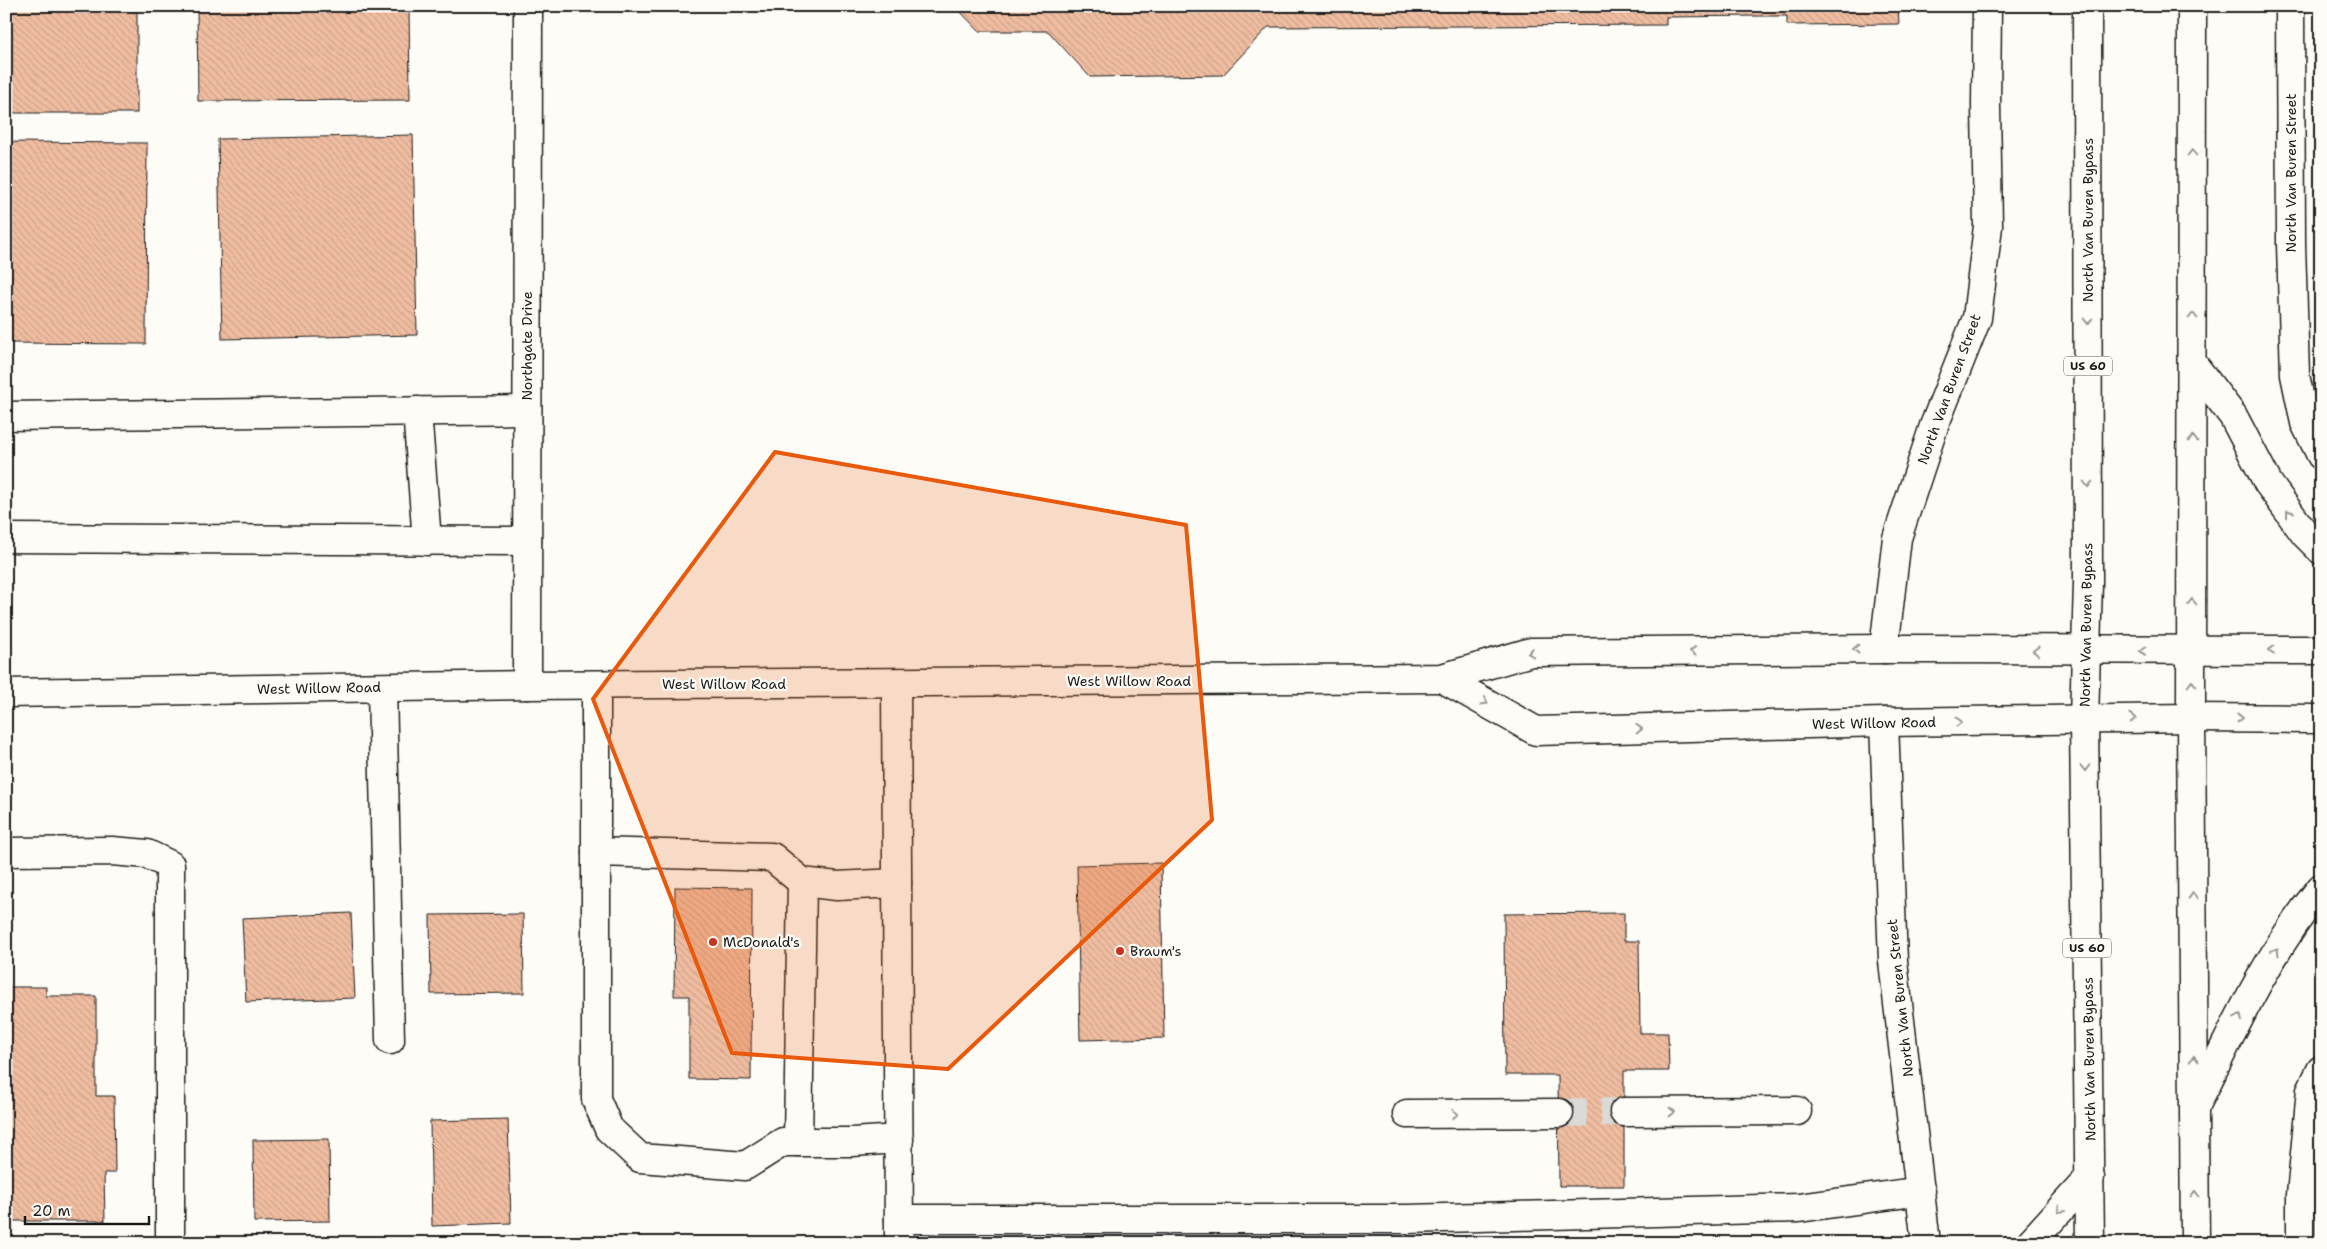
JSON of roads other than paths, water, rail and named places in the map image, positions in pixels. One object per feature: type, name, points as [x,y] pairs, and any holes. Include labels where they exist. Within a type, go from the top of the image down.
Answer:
[{"type":"main road","name":"Northgate Drive","points":[[527,686],[528,6]]},
{"type":"main road","name":"North Van Buren Street","points":[[1884,649],[1897,538],[1934,426],[1977,318],[1988,226],[1987,6]]},
{"type":"main road","points":[[2071,6],[2087,18]]},
{"type":"main road","points":[[2192,6],[2192,718],[2195,1243]]},
{"type":"main road","name":"North Van Buren Street","points":[[2290,6],[2291,244],[2295,375],[2305,423],[2321,455]]},
{"type":"main road","name":"North Van Buren Bypass","points":[[2087,18],[2088,582],[2084,651],[2084,719],[2090,1243]]},
{"type":"main road","points":[[2193,364],[2233,416],[2268,483],[2305,534],[2321,550]]},
{"type":"main road","points":[[6,416],[527,410]]},
{"type":"main road","points":[[417,411],[427,541]]},
{"type":"main road","points":[[6,538],[527,541]]},
{"type":"main road","name":"West Willow Road","points":[[6,693],[596,685],[1442,678],[1531,652],[1884,649],[2084,651],[2321,650]]},
{"type":"main road","name":"West Willow Road","points":[[1442,678],[1536,732],[1884,722],[2321,718]]},
{"type":"main road","points":[[896,683],[899,1231],[1799,1208],[1921,1190]]},
{"type":"main road","points":[[596,685],[596,1098],[609,1129],[640,1158],[745,1166],[783,1142],[852,1142],[899,1139]]},
{"type":"main road","points":[[382,688],[390,1040]]},
{"type":"main road","name":"North Van Buren Street","points":[[1884,722],[1893,961],[1926,1243]]},
{"type":"main road","points":[[6,852],[121,852],[147,854],[170,865],[170,1243]]},
{"type":"main road","points":[[596,852],[772,857],[802,882],[837,886],[897,883]]},
{"type":"main road","points":[[798,1142],[802,882]]},
{"type":"main road","points":[[2195,1108],[2251,993],[2294,921],[2321,888]]},
{"type":"main road","points":[[2301,1243],[2301,1195],[2311,1090],[2321,1070]]},
{"type":"main road","points":[[1624,1112],[1797,1111]]},
{"type":"main road","points":[[1407,1114],[1559,1113]]},
{"type":"main road","points":[[2030,1243],[2090,1177]]},
{"type":"tunnel","points":[[1559,1113],[1624,1112]]},
{"type":"place","name":"McDonald's","points":[[713,942]]},
{"type":"place","name":"Braum's","points":[[1120,951]]}]
